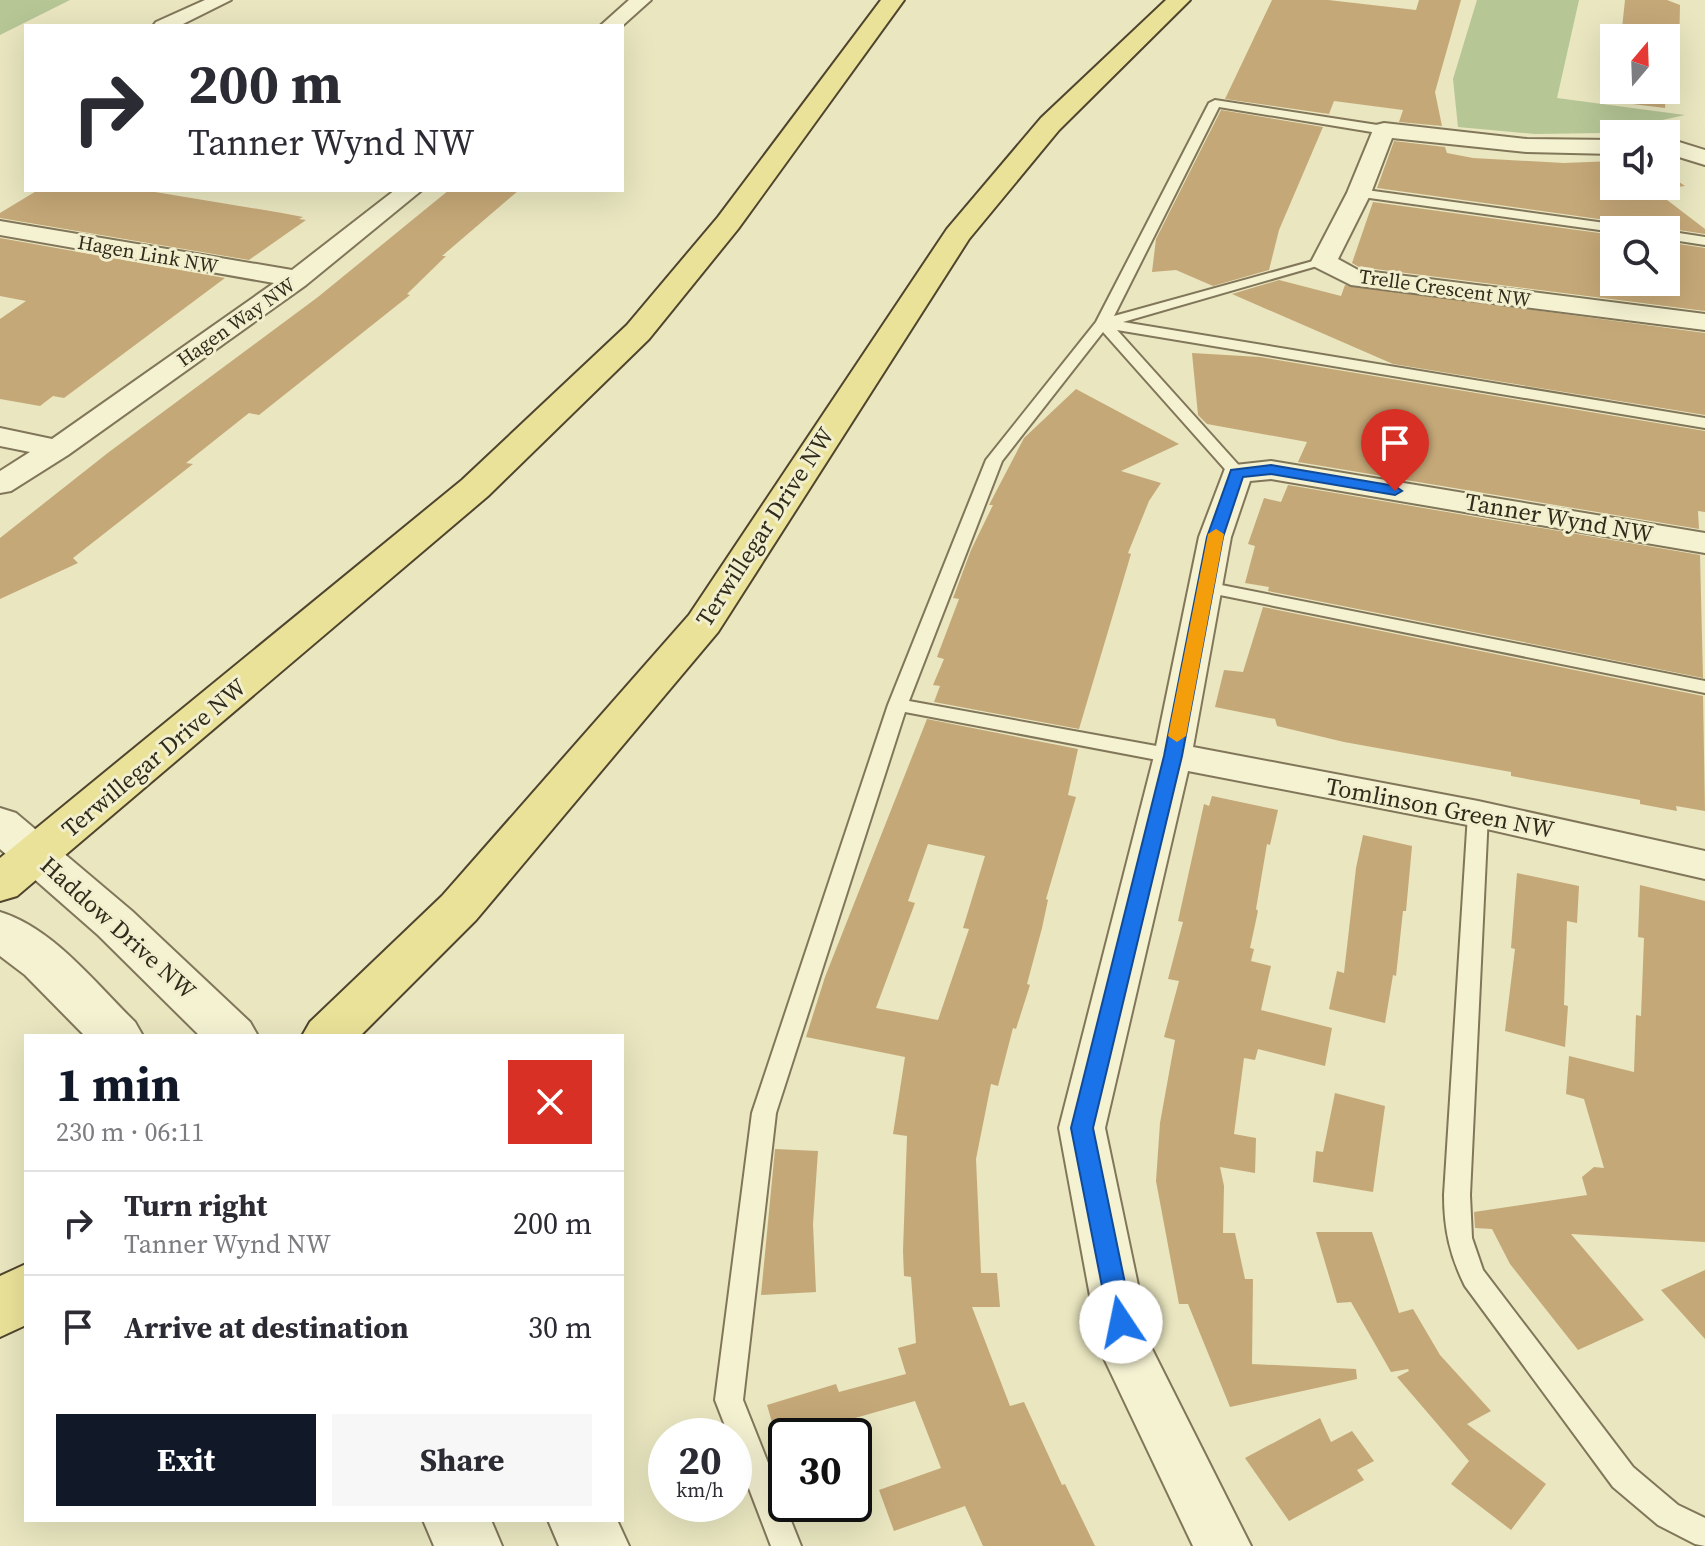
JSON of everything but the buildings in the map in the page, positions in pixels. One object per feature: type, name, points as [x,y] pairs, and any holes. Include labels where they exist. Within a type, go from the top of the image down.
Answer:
[{"type":"main road","name":"Terwillegar Drive NW","points":[[0,884],[475,488],[638,332],[728,223],[893,0]]},
{"type":"main road","name":"Terwillegar Drive NW","points":[[330,1034],[459,908],[704,623],[957,235],[1050,124],[1179,0]]},
{"type":"main road","points":[[0,1311],[24,1292]]},
{"type":"street","points":[[167,24],[221,0]]},
{"type":"street","points":[[612,24],[641,0]]},
{"type":"street","points":[[1384,130],[1491,144],[1600,147]]},
{"type":"street","name":"Trelle Crescent NW","points":[[1384,130],[1359,193],[1324,262],[1351,277],[1705,322]]},
{"type":"street","points":[[1680,142],[1705,136]]},
{"type":"street","points":[[1680,150],[1705,158]]},
{"type":"street","name":"Hagen Way NW","points":[[0,484],[57,449],[297,279],[407,192]]},
{"type":"street","name":"Hagen Link NW","points":[[0,228],[297,279]]},
{"type":"street","points":[[0,437],[57,449]]},
{"type":"street","name":"Tanner Wynd NW","points":[[1237,473],[1271,470],[1705,543]]},
{"type":"street","points":[[1223,1546],[1126,1350],[1082,1128],[1173,756],[1215,537],[1237,473]]},
{"type":"street","name":"Tomlinson Green NW","points":[[1173,756],[1478,814],[1705,865]]},
{"type":"street","name":"Haddow Drive NW","points":[[0,824],[115,923],[230,1034]]},
{"type":"street","points":[[0,930],[42,962],[115,1034]]},
{"type":"street","points":[[456,1522],[469,1546]]},
{"type":"street","points":[[581,1522],[596,1546]]},
{"type":"lane","points":[[786,1546],[729,1400],[764,1113],[898,705],[994,460],[1103,323],[1215,103],[1384,130]]},
{"type":"lane","points":[[1359,193],[1600,226]]},
{"type":"lane","points":[[1680,237],[1705,241]]},
{"type":"lane","points":[[1103,323],[1324,262]]},
{"type":"lane","points":[[1103,323],[1705,423]]},
{"type":"lane","points":[[1103,323],[1237,473]]},
{"type":"lane","points":[[1206,587],[1705,687]]},
{"type":"lane","points":[[898,705],[1173,756]]},
{"type":"lane","points":[[1478,814],[1456,1228],[1465,1260],[1474,1278],[1623,1477],[1668,1515],[1705,1534]]},
{"type":"green space","points":[[0,0],[70,0],[0,35]]},
{"type":"green space","points":[[1477,0],[1579,0],[1557,98],[1685,115],[1662,120],[1600,120],[1600,133],[1535,134],[1458,127],[1453,79]]},
{"type":"slow traffic","points":[[1177,736],[1216,534]]},
{"type":"route","points":[[1121,1322],[1082,1128],[1173,756],[1215,537],[1237,473],[1271,470],[1395,491]]}]
